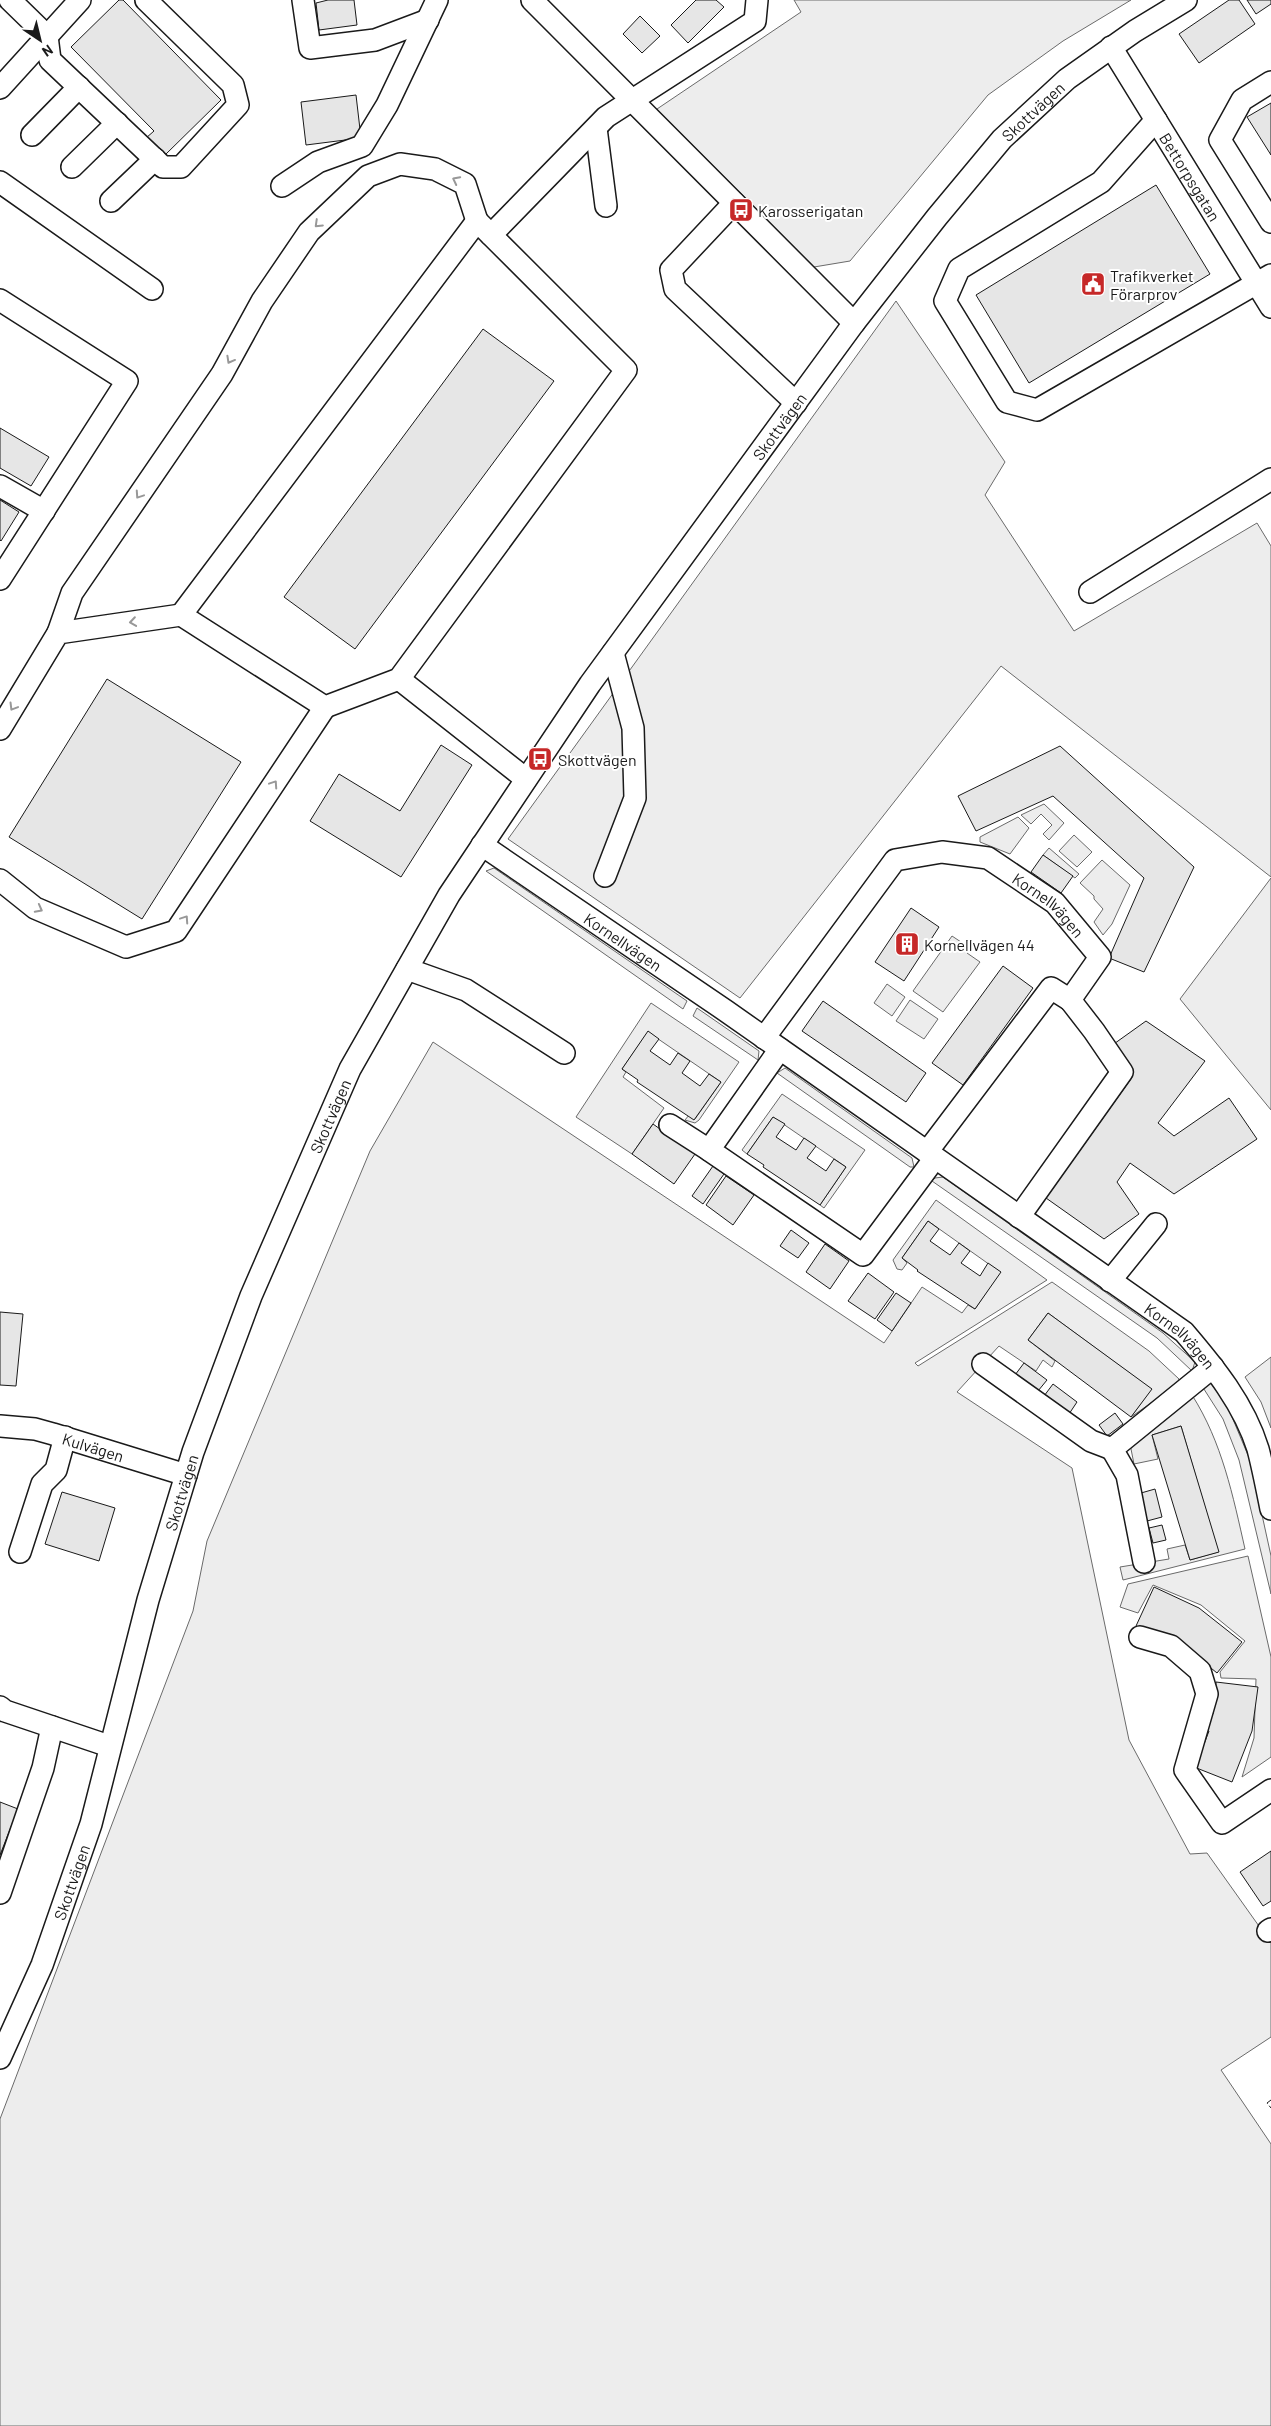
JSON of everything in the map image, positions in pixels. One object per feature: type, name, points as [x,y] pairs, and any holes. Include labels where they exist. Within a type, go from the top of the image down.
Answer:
[{"type":"street","points":[[10,0],[47,36],[50,60],[163,167],[181,167],[238,105],[233,85],[146,0]]},
{"type":"street","points":[[0,88],[80,0]]},
{"type":"street","points":[[303,0],[310,48],[375,40],[428,20]]},
{"type":"street","points":[[282,186],[318,162],[362,146],[387,105],[437,0]]},
{"type":"street","points":[[181,615],[484,228],[606,117],[754,21],[757,0]]},
{"type":"street","name":"Skottvägen","points":[[3,2046],[42,1965],[91,1824],[109,1746],[148,1600],[186,1475],[251,1296],[347,1076],[449,895],[613,653],[854,323],[937,217],[1002,139],[1067,79],[1111,47],[1186,0]]},
{"type":"street","points":[[538,2],[632,101],[854,323]]},
{"type":"street","name":"Bettorpsgatan","points":[[1111,47],[1156,120],[1264,279],[1271,307]]},
{"type":"street","points":[[1271,82],[1242,100],[1220,140],[1271,222]]},
{"type":"street","points":[[32,135],[79,87]]},
{"type":"street","points":[[1156,120],[1101,182],[960,269],[945,301],[1007,402],[1037,410],[1264,279]]},
{"type":"street","points":[[72,167],[118,123]]},
{"type":"street","points":[[596,128],[606,206]]},
{"type":"street","points":[[111,201],[155,159]]},
{"type":"street","points":[[0,730],[58,633],[72,593],[222,374],[262,301],[309,232],[368,176],[400,164],[435,169],[465,184],[484,228],[626,370],[399,679],[325,708],[176,932],[126,946],[35,908],[0,880]]},
{"type":"street","points":[[0,182],[152,290]]},
{"type":"street","points":[[734,203],[671,270],[675,289],[796,403]]},
{"type":"street","points":[[0,300],[127,381],[44,511],[3,567]]},
{"type":"street","points":[[1090,592],[1271,480]]},
{"type":"street","points":[[0,486],[44,511]]},
{"type":"street","points":[[58,633],[181,615],[325,708]]},
{"type":"street","points":[[605,876],[635,798],[633,728],[613,653]]},
{"type":"street","points":[[399,679],[526,779]]},
{"type":"street","name":"Kornellvägen","points":[[482,845],[772,1043],[1184,1332],[1227,1386],[1250,1428],[1258,1449],[1271,1509]]},
{"type":"street","name":"Kornellvägen","points":[[772,1043],[895,860],[942,852],[988,858],[1055,903],[1100,957],[1070,1000]]},
{"type":"street","points":[[407,969],[466,990],[564,1053]]},
{"type":"street","points":[[670,1125],[862,1254],[1051,988],[1070,1000],[1122,1072],[1019,1216]]},
{"type":"street","points":[[709,1150],[772,1043]]},
{"type":"street","points":[[1110,1280],[1156,1224]]},
{"type":"street","points":[[983,1364],[1091,1441],[1112,1450],[1127,1475],[1144,1562]]},
{"type":"street","points":[[1112,1450],[1213,1367]]},
{"type":"street","name":"Kulvägen","points":[[0,1426],[35,1429],[186,1475]]},
{"type":"street","points":[[20,1552],[42,1484],[56,1470],[65,1437]]},
{"type":"street","points":[[1140,1636],[1171,1646],[1200,1670],[1207,1694],[1185,1770],[1222,1823],[1271,1790]]},
{"type":"street","points":[[0,1706],[5,1711],[109,1746]]},
{"type":"street","points":[[0,1893],[43,1768],[52,1727]]},
{"type":"shaded area","points":[[794,0],[1131,0],[1063,41],[988,95],[850,261],[814,267],[657,109],[801,12]]},
{"type":"shaded area","points":[[896,301],[1005,462],[985,495],[1074,631],[1257,523],[1271,546],[1271,877],[1001,666],[740,998],[508,839]]},
{"type":"shaded area","points":[[1044,804],[1064,823],[1049,840],[1043,834],[1052,825],[1041,814],[1031,824],[1021,815]]},
{"type":"shaded area","points":[[1018,817],[1029,828],[1010,854],[980,842],[980,837]]},
{"type":"shaded area","points":[[1074,835],[1092,852],[1077,867],[1059,851]]},
{"type":"shaded area","points":[[1049,848],[1079,874],[1075,878],[1043,855]]},
{"type":"shaded area","points":[[1102,860],[1130,885],[1112,924],[1103,935],[1094,922],[1103,909],[1094,899],[1094,896],[1080,883]]},
{"type":"shaded area","points":[[494,868],[687,1001],[683,1009],[486,871]]},
{"type":"shaded area","points":[[1271,878],[1271,1110],[1180,999]]},
{"type":"shaded area","points":[[952,936],[970,948],[967,953],[980,962],[943,1012],[913,991]]},
{"type":"shaded area","points":[[887,984],[905,997],[892,1016],[874,1003]]},
{"type":"shaded area","points":[[910,1000],[938,1019],[924,1039],[896,1021]]},
{"type":"shaded area","points":[[651,1003],[739,1062],[699,1120],[695,1123],[685,1120],[689,1115],[695,1119],[721,1082],[648,1032],[622,1069],[626,1072],[623,1077],[664,1108],[632,1154],[576,1117]]},
{"type":"shaded area","points":[[697,1008],[759,1051],[758,1060],[693,1016]]},
{"type":"shaded area","points":[[433,1042],[884,1343],[922,1287],[962,1313],[968,1305],[975,1309],[1000,1272],[928,1221],[902,1258],[907,1263],[902,1270],[897,1269],[893,1260],[936,1200],[1047,1280],[915,1363],[918,1366],[1052,1282],[1149,1351],[1179,1379],[1178,1384],[1131,1417],[1151,1389],[1048,1313],[1028,1340],[1055,1361],[1052,1367],[1043,1360],[1036,1371],[999,1346],[957,1392],[1072,1468],[1129,1740],[1190,1854],[1207,1853],[1271,1943],[1271,2037],[1221,2070],[1271,2144],[1271,2426],[0,2426],[0,2119],[193,1611],[207,1541],[370,1151]]},
{"type":"shaded area","points":[[785,1068],[912,1158],[914,1167],[910,1167],[777,1073]]},
{"type":"shaded area","points":[[782,1094],[865,1150],[824,1208],[820,1205],[846,1167],[773,1117],[747,1154],[742,1150]]},
{"type":"shaded area","points":[[943,1177],[1163,1333],[1195,1362],[1192,1371],[1157,1338],[932,1181],[935,1178]]},
{"type":"shaded area","points":[[1271,1357],[1271,1428],[1261,1402],[1245,1377]]},
{"type":"shaded area","points":[[1210,1382],[1227,1405],[1250,1460],[1271,1556],[1271,1594],[1239,1460],[1223,1419],[1202,1386]]},
{"type":"shaded area","points":[[1192,1395],[1219,1450],[1231,1489],[1245,1549],[1123,1580],[1120,1567],[1169,1559],[1167,1549],[1185,1545],[1190,1560],[1218,1552],[1181,1426],[1152,1435],[1158,1459],[1134,1464],[1130,1444]]},
{"type":"shaded area","points":[[1248,1556],[1271,1657],[1271,1757],[1242,1777],[1254,1738],[1256,1679],[1221,1678],[1220,1672],[1245,1641],[1201,1605],[1153,1585],[1138,1613],[1120,1607],[1128,1584]]},
{"type":"building","points":[[119,0],[123,0],[221,100],[164,156],[146,138],[154,131],[71,47]]},
{"type":"building","points":[[328,0],[354,0],[357,25],[319,30],[316,3]]},
{"type":"building","points":[[696,0],[716,0],[724,7],[688,43],[671,25]]},
{"type":"building","points":[[1229,0],[1239,0],[1255,24],[1199,63],[1179,34]]},
{"type":"building","points":[[1247,0],[1271,0],[1271,4],[1256,14]]},
{"type":"building","points":[[640,16],[660,36],[642,53],[623,34]]},
{"type":"building","points":[[356,95],[361,138],[306,145],[301,102]]},
{"type":"building","points":[[1271,103],[1271,155],[1247,117]]},
{"type":"building","name":"Trafikverket Förarprov","points":[[1156,185],[1210,274],[1029,383],[976,295]]},
{"type":"building","points":[[483,329],[554,381],[355,649],[284,597]]},
{"type":"building","points":[[0,428],[49,457],[31,486],[0,468]]},
{"type":"building","points":[[0,500],[19,512],[1,541],[0,540]]},
{"type":"building","points":[[107,679],[241,762],[142,919],[9,837]]},
{"type":"building","points":[[441,745],[472,765],[401,877],[310,821],[339,774],[400,811]]},
{"type":"building","points":[[1060,746],[1194,867],[1144,972],[1109,958],[1144,878],[1053,796],[976,831],[958,796]]},
{"type":"building","points":[[1043,855],[1073,876],[1061,893],[1031,872]]},
{"type":"building","name":"Kornellvägen 44","points":[[911,908],[939,927],[904,981],[875,962]]},
{"type":"building","points":[[1003,966],[1033,988],[963,1085],[932,1063]]},
{"type":"building","points":[[823,1001],[926,1073],[906,1102],[802,1031]]},
{"type":"building","points":[[1146,1021],[1205,1061],[1158,1123],[1174,1136],[1229,1098],[1257,1139],[1174,1194],[1130,1163],[1117,1182],[1139,1214],[1104,1239],[1046,1198],[1133,1076],[1111,1046]]},
{"type":"building","points":[[648,1031],[659,1039],[650,1051],[670,1065],[678,1053],[690,1061],[682,1073],[700,1086],[709,1074],[721,1082],[694,1120],[637,1082],[638,1080],[622,1069]]},
{"type":"building","points":[[773,1117],[785,1124],[776,1137],[796,1150],[804,1138],[816,1146],[807,1158],[826,1171],[834,1159],[846,1167],[820,1205],[747,1154]]},
{"type":"building","points":[[653,1124],[695,1154],[674,1184],[632,1154]]},
{"type":"building","points":[[713,1166],[724,1174],[703,1204],[692,1196]]},
{"type":"building","points":[[726,1176],[754,1195],[733,1225],[706,1205]]},
{"type":"building","points":[[928,1221],[939,1229],[930,1241],[950,1255],[959,1243],[970,1251],[961,1263],[980,1276],[988,1263],[1001,1272],[975,1309],[917,1271],[902,1258]]},
{"type":"building","points":[[791,1230],[809,1243],[798,1258],[780,1246]]},
{"type":"building","points":[[825,1244],[849,1261],[830,1289],[806,1272]]},
{"type":"building","points":[[868,1273],[894,1292],[875,1319],[848,1301]]},
{"type":"building","points":[[896,1293],[911,1303],[892,1331],[877,1320]]},
{"type":"building","points":[[0,1312],[23,1314],[16,1386],[0,1385]]},
{"type":"building","points":[[1048,1313],[1152,1389],[1131,1417],[1028,1340]]},
{"type":"building","points":[[1024,1363],[1047,1380],[1038,1391],[1015,1375]]},
{"type":"building","points":[[1053,1384],[1077,1402],[1069,1414],[1044,1396]]},
{"type":"building","points":[[1115,1413],[1123,1424],[1107,1436],[1099,1425]]},
{"type":"building","points":[[1181,1426],[1219,1552],[1190,1560],[1152,1435]]},
{"type":"building","points":[[1155,1489],[1162,1517],[1147,1521],[1141,1493]]},
{"type":"building","points":[[62,1492],[115,1508],[99,1561],[45,1544]]},
{"type":"building","points":[[1162,1525],[1166,1540],[1153,1543],[1149,1528]]},
{"type":"building","points":[[1154,1587],[1199,1608],[1242,1642],[1217,1673],[1206,1664],[1136,1626]]},
{"type":"building","points":[[1216,1682],[1258,1687],[1252,1731],[1232,1782],[1194,1767],[1201,1743],[1204,1744],[1209,1731],[1206,1730],[1210,1713],[1213,1714]]},
{"type":"building","points":[[0,1802],[18,1809],[0,1855]]},
{"type":"building","points":[[1271,1851],[1271,1901],[1263,1906],[1240,1872]]},
{"type":"fence","points":[[1271,2100],[1267,2103],[1271,2108]]},
{"type":"place","name":"Karosserigatan","points":[[741,210]]},
{"type":"place","name":"Trafikverket Förarprov","points":[[1093,284]]},
{"type":"place","name":"Skottvägen","points":[[540,759]]},
{"type":"place","name":"Kornellvägen 44","points":[[907,944]]}]
